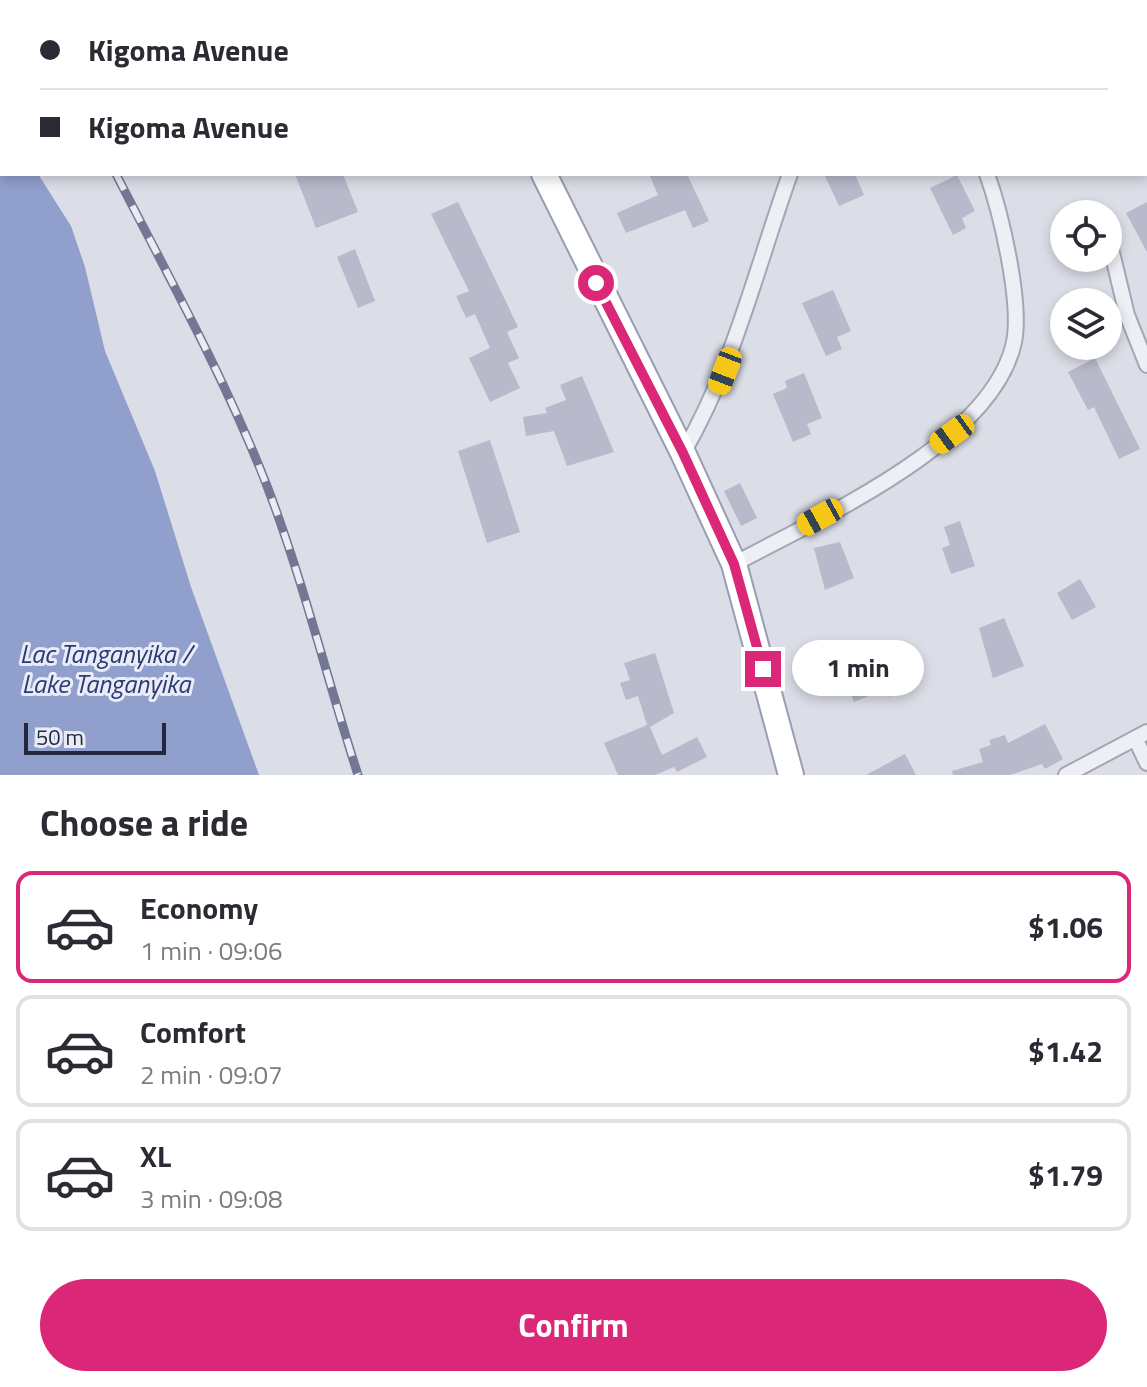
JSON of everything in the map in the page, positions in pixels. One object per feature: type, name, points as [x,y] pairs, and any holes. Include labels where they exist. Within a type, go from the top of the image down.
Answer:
[{"type":"main road","points":[[545,176],[683,453],[734,564],[791,775]]},
{"type":"street","points":[[683,453],[728,364],[789,176]]},
{"type":"street","points":[[734,564],[894,476],[952,434],[991,393],[1014,342],[1012,288],[1002,216],[988,176]]},
{"type":"street","points":[[1117,272],[1127,315],[1147,365]]},
{"type":"street","points":[[1066,775],[1141,735],[1147,763]]},
{"type":"water","name":"Lac Tanganyika / Lake Tanganyika","points":[[0,176],[39,176],[71,226],[85,267],[105,351],[155,471],[191,587],[259,775],[0,775]]},
{"type":"building","points":[[296,176],[344,176],[358,212],[316,228]]},
{"type":"building","points":[[650,176],[688,176],[709,221],[693,228],[685,210],[626,233],[617,213],[658,195]]},
{"type":"building","points":[[825,176],[856,176],[864,195],[839,206]]},
{"type":"building","points":[[958,176],[975,211],[962,218],[966,228],[953,235],[930,188]]},
{"type":"building","points":[[458,202],[518,327],[507,332],[519,358],[508,363],[520,388],[490,402],[469,358],[490,348],[475,314],[466,318],[456,296],[469,291],[431,214]]},
{"type":"building","points":[[1147,202],[1147,252],[1126,213]]},
{"type":"building","points":[[355,249],[375,301],[358,308],[337,257]]},
{"type":"building","points":[[833,290],[851,331],[837,337],[842,349],[826,356],[802,303]]},
{"type":"building","points":[[1096,360],[1140,449],[1119,459],[1094,407],[1088,410],[1068,372]]},
{"type":"building","points":[[804,373],[822,418],[807,424],[811,434],[793,442],[773,394],[787,388],[785,381]]},
{"type":"building","points":[[582,376],[614,452],[567,466],[554,431],[526,436],[523,417],[547,413],[545,408],[566,400],[560,385]]},
{"type":"building","points":[[490,440],[520,532],[487,543],[458,451]]},
{"type":"building","points":[[740,483],[757,518],[741,526],[724,491]]},
{"type":"building","points":[[960,521],[975,566],[951,574],[942,548],[950,545],[944,527]]},
{"type":"building","points":[[840,542],[854,578],[825,590],[814,548]]},
{"type":"building","points":[[1080,579],[1096,607],[1072,620],[1057,593]]},
{"type":"building","points":[[1004,618],[1024,666],[993,678],[979,628]]},
{"type":"building","points":[[868,641],[875,657],[882,654],[888,665],[909,656],[915,670],[896,679],[903,691],[890,697],[886,689],[854,702],[846,681],[852,679],[841,652]]},
{"type":"building","points":[[655,653],[674,713],[650,727],[662,755],[697,737],[707,757],[677,772],[674,767],[655,775],[618,775],[604,743],[647,725],[638,696],[626,700],[620,683],[630,680],[624,663]]},
{"type":"building","points":[[1045,724],[1063,759],[1045,769],[1042,764],[1010,775],[953,775],[952,771],[983,762],[979,749],[991,745],[989,740],[1005,735],[1008,743]]},
{"type":"building","points":[[905,754],[916,775],[866,775]]},
{"type":"railway","points":[[117,176],[176,289],[251,446],[280,521],[358,775]]},
{"type":"route","points":[[596,283],[683,453],[734,564],[763,669]]}]
